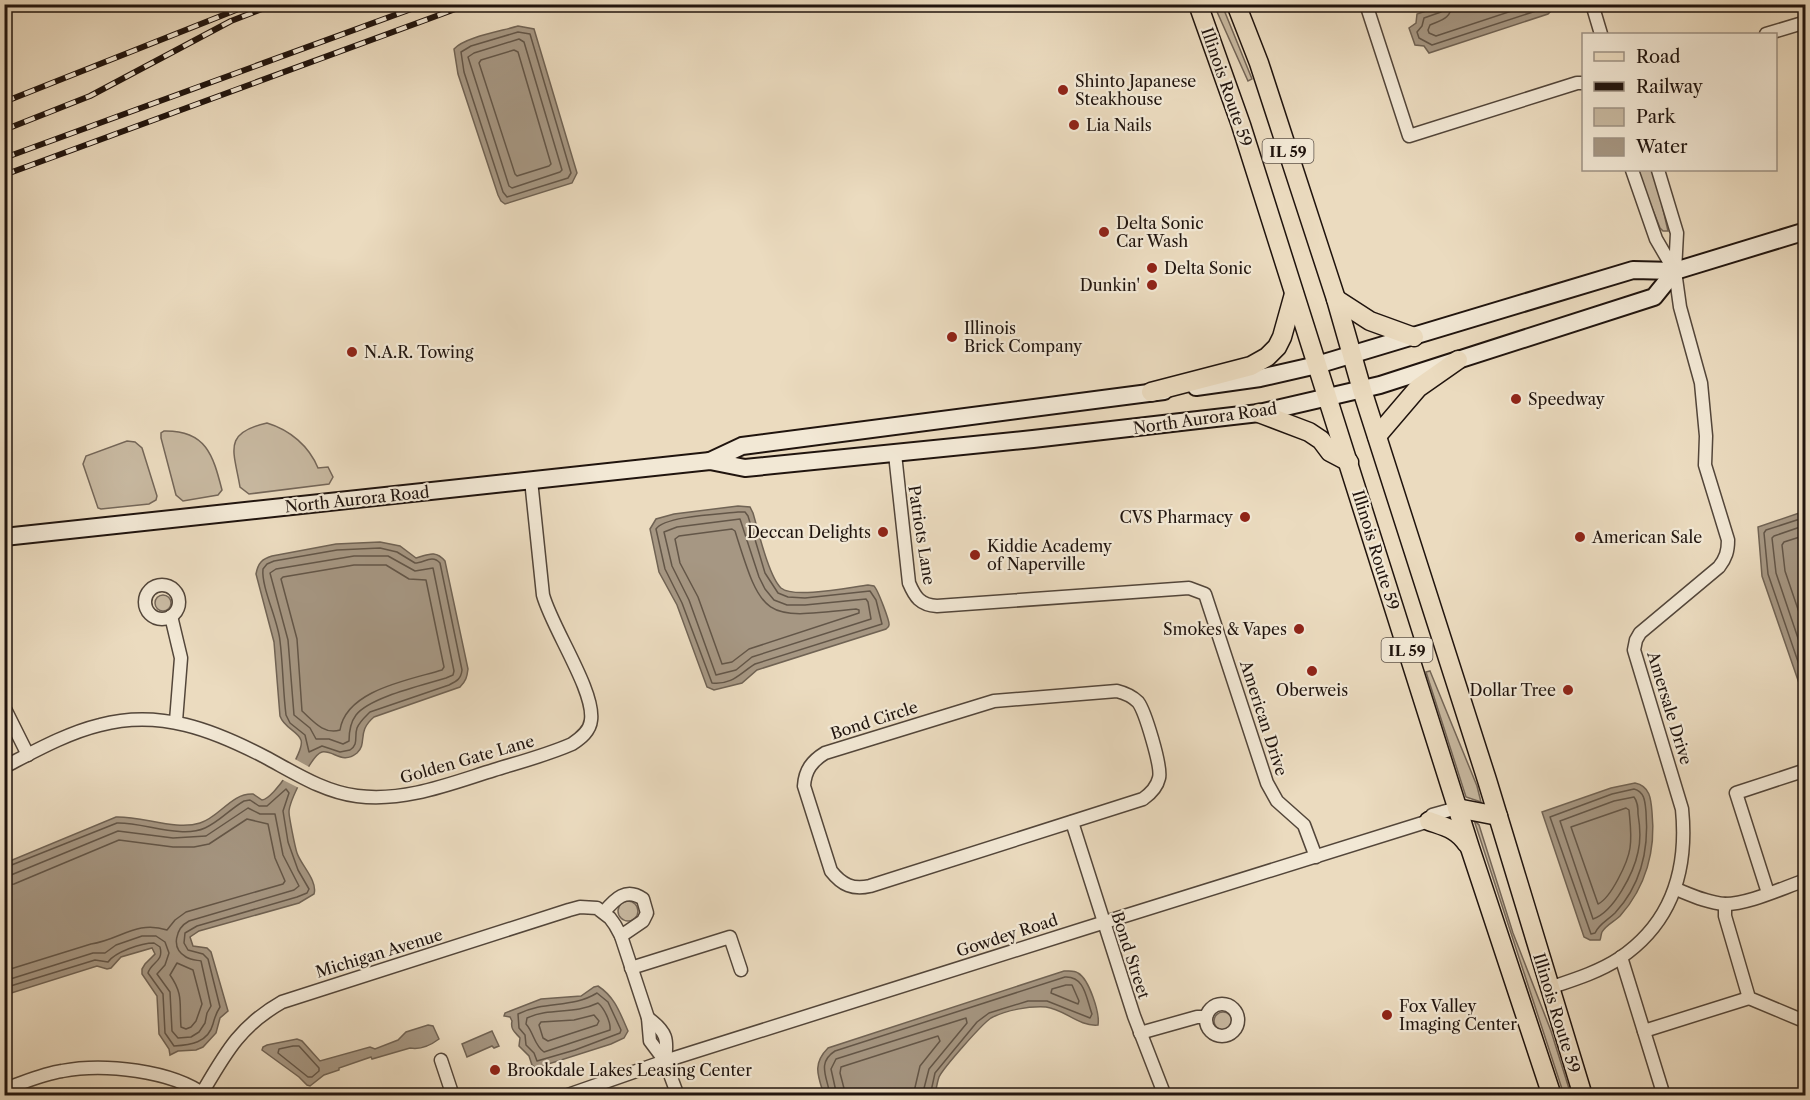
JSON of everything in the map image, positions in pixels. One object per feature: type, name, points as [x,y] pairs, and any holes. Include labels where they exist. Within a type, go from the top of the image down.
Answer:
[{"type":"main road","name":"Illinois Route 59","points":[[1198,4],[1241,125],[1457,808],[1552,1095]]},
{"type":"main road","name":"Illinois Route 59","points":[[1236,4],[1259,63],[1336,299],[1362,390],[1498,816],[1583,1095]]},
{"type":"main road","name":"North Aurora Road","points":[[710,461],[741,446],[1237,382],[1352,356],[1634,270],[1675,271],[1806,231]]},
{"type":"main road","name":"North Aurora Road","points":[[4,537],[710,461],[745,468],[895,454],[1259,413],[1362,390],[1654,297],[1675,271]]},
{"type":"main road","points":[[1151,392],[1251,366],[1267,357],[1277,347],[1282,337],[1294,294]]},
{"type":"main road","points":[[1336,299],[1370,321],[1414,337]]},
{"type":"main road","points":[[1377,436],[1418,388],[1458,360]]},
{"type":"main road","points":[[1259,413],[1309,432],[1321,440],[1330,452],[1349,462]]},
{"type":"main road","points":[[1457,808],[1498,816]]},
{"type":"main road","points":[[1429,821],[1460,834],[1470,848]]},
{"type":"street","points":[[1366,4],[1409,136],[1582,82]]},
{"type":"street","points":[[1592,4],[1601,33]]},
{"type":"street","points":[[1769,33],[1806,22]]},
{"type":"street","points":[[1632,171],[1656,238],[1675,271]]},
{"type":"street","points":[[1658,171],[1677,233],[1675,271]]},
{"type":"street","name":"Amersale Drive","points":[[1549,987],[1601,968],[1621,957],[1639,942],[1657,921],[1676,889],[1682,863],[1684,836],[1682,809],[1634,650],[1640,633],[1719,567],[1728,550],[1728,540],[1705,465],[1706,436],[1701,383],[1680,307],[1675,271]]},
{"type":"street","name":"Patriots Lane","points":[[895,454],[909,583],[914,595],[921,603],[937,606],[1189,588]]},
{"type":"street","name":"Golden Gate Lane","points":[[4,767],[80,731],[100,725],[139,720],[176,722],[223,736],[317,784],[356,796],[375,797],[414,794],[572,744],[586,733],[592,719],[590,700],[547,610],[543,595],[531,480]]},
{"type":"street","name":"American Drive","points":[[1189,588],[1205,594],[1208,599],[1267,783],[1277,801],[1304,825],[1316,857]]},
{"type":"street","points":[[171,616],[181,658],[176,722]]},
{"type":"street","name":"Bond Circle","points":[[1111,692],[1129,695],[1137,700],[1142,709],[1159,762],[1159,778],[1156,785],[1143,799],[1072,822],[870,886],[854,888],[838,880],[828,866],[804,780],[810,765],[825,753],[994,701],[1111,692]]},
{"type":"street","points":[[4,707],[28,755]]},
{"type":"street","points":[[1768,893],[1736,793],[1806,770]]},
{"type":"street","name":"Gowdey Road","points":[[565,1095],[665,1061],[1429,821],[1432,815],[1457,808]]},
{"type":"street","name":"Bond Street","points":[[1072,822],[1140,1033],[1165,1095]]},
{"type":"street","points":[[1676,889],[1708,901],[1725,904],[1806,880]]},
{"type":"street","points":[[621,936],[643,921],[647,913],[643,899],[629,893],[615,900],[604,912],[621,936],[648,1018],[658,1026],[668,1042],[665,1061],[678,1095]]},
{"type":"street","points":[[1725,904],[1725,916],[1749,998]]},
{"type":"street","name":"Michigan Avenue","points":[[204,1094],[225,1053],[246,1027],[282,1002],[569,910],[588,907],[604,912]]},
{"type":"street","points":[[631,968],[730,936],[741,970]]},
{"type":"street","points":[[1621,957],[1664,1095]]},
{"type":"street","points":[[1644,1031],[1749,998],[1804,1021]]},
{"type":"street","points":[[1140,1033],[1197,1017],[1205,1017]]},
{"type":"street","points":[[441,1060],[453,1095]]},
{"type":"street","points":[[4,1089],[60,1071],[102,1067],[173,1079],[204,1094]]},
{"type":"green space","points":[[1214,5],[1222,5],[1252,79],[1248,81]]},
{"type":"green space","points":[[1637,171],[1654,171],[1668,231],[1660,228]]},
{"type":"green space","points":[[267,423],[298,440],[318,468],[328,467],[333,477],[329,484],[249,494],[240,487],[234,445],[243,432]]},
{"type":"green space","points":[[164,431],[190,435],[205,447],[215,466],[222,490],[218,495],[183,501],[176,495],[161,438],[161,433]]},
{"type":"green space","points":[[127,441],[135,442],[142,448],[157,496],[156,500],[149,504],[98,508],[83,464],[86,456]]},
{"type":"green space","points":[[160,595],[166,595],[171,603],[169,609],[160,611],[155,606],[155,600]]},
{"type":"green space","points":[[1430,671],[1477,786],[1481,802],[1466,797],[1426,672]]},
{"type":"green space","points":[[1474,820],[1479,825],[1513,933],[1551,1031],[1571,1095],[1564,1095]]},
{"type":"green space","points":[[628,901],[635,904],[638,911],[635,918],[628,921],[621,918],[618,911],[621,904]]},
{"type":"green space","points":[[1223,1012],[1229,1015],[1232,1021],[1229,1027],[1223,1030],[1217,1027],[1214,1021],[1217,1015]]},
{"type":"water","points":[[1447,4],[1557,5],[1548,14],[1429,53],[1424,46],[1415,45],[1409,28],[1416,23],[1417,14]]},
{"type":"water","points":[[518,26],[534,29],[577,173],[572,183],[505,204],[498,195],[458,74],[454,49],[466,41]]},
{"type":"water","points":[[738,506],[750,507],[768,564],[781,588],[788,591],[810,592],[874,586],[886,612],[888,627],[757,670],[742,683],[714,690],[707,687],[677,605],[659,572],[650,529],[656,519],[674,514]]},
{"type":"water","points":[[1806,511],[1805,694],[1801,689],[1762,576],[1758,527]]},
{"type":"water","points":[[380,542],[400,546],[416,558],[435,554],[445,561],[468,669],[467,677],[460,687],[374,717],[365,728],[362,745],[357,753],[347,758],[322,752],[307,769],[289,812],[297,853],[314,884],[314,894],[299,903],[199,931],[190,937],[193,946],[207,948],[211,952],[228,1011],[220,1018],[216,1033],[203,1047],[196,1050],[178,1051],[170,1055],[169,1049],[159,1034],[157,996],[142,974],[145,964],[155,954],[152,948],[121,957],[111,968],[97,966],[5,995],[5,863],[116,817],[191,825],[214,816],[238,797],[253,794],[262,800],[267,798],[294,764],[301,740],[280,716],[274,642],[256,574],[259,564],[272,556],[336,544]]},
{"type":"water","points":[[1635,783],[1647,790],[1651,802],[1653,826],[1647,867],[1637,893],[1629,905],[1608,925],[1600,940],[1590,940],[1584,937],[1542,812],[1611,788]]},
{"type":"water","points":[[1064,971],[1076,972],[1086,982],[1095,1005],[1098,1025],[1078,1021],[1053,1008],[1025,1008],[1011,1011],[991,1018],[963,1046],[939,1077],[935,1095],[824,1095],[818,1076],[818,1065],[828,1048]]},
{"type":"water","points":[[598,986],[609,995],[619,1012],[628,1031],[624,1038],[536,1068],[532,1065],[529,1056],[519,1046],[520,1038],[513,1029],[510,1017],[504,1016],[505,1013],[541,999],[581,996]]},
{"type":"water","points":[[428,1025],[433,1026],[439,1039],[429,1045],[372,1059],[371,1057],[339,1068],[339,1070],[324,1075],[310,1086],[262,1050],[267,1045],[297,1039],[302,1041],[320,1061],[370,1047],[375,1049],[398,1040],[406,1032]]},
{"type":"water","points":[[492,1031],[499,1046],[494,1048],[492,1046],[467,1057],[462,1044]]},
{"type":"pier","points":[[293,758],[311,768],[301,789],[281,779]]},
{"type":"railway","points":[[4,130],[90,96],[231,21],[275,4]]},
{"type":"railway","points":[[4,158],[425,4]]},
{"type":"railway","points":[[4,175],[469,4]]},
{"type":"railway","points":[[4,102],[236,10]]},
{"type":"place","name":"Shinto Japanese Steakhouse","points":[[1063,90]]},
{"type":"place","name":"Lia Nails","points":[[1074,125]]},
{"type":"place","name":"Delta Sonic Car Wash","points":[[1104,232]]},
{"type":"place","name":"Delta Sonic","points":[[1152,268]]},
{"type":"place","name":"Dunkin'","points":[[1152,285]]},
{"type":"place","name":"Illinois Brick Company","points":[[952,337]]},
{"type":"place","name":"N.A.R. Towing","points":[[352,352]]},
{"type":"place","name":"Speedway","points":[[1516,399]]},
{"type":"place","name":"CVS Pharmacy","points":[[1245,517]]},
{"type":"place","name":"Deccan Delights","points":[[883,532]]},
{"type":"place","name":"American Sale","points":[[1580,537]]},
{"type":"place","name":"Kiddie Academy of Naperville","points":[[975,555]]},
{"type":"place","name":"Smokes & Vapes","points":[[1299,629]]},
{"type":"place","name":"Oberweis","points":[[1312,671]]},
{"type":"place","name":"Dollar Tree","points":[[1568,690]]},
{"type":"place","name":"Fox Valley Imaging Center","points":[[1387,1015]]},
{"type":"place","name":"Brookdale Lakes Leasing Center","points":[[495,1070]]}]
